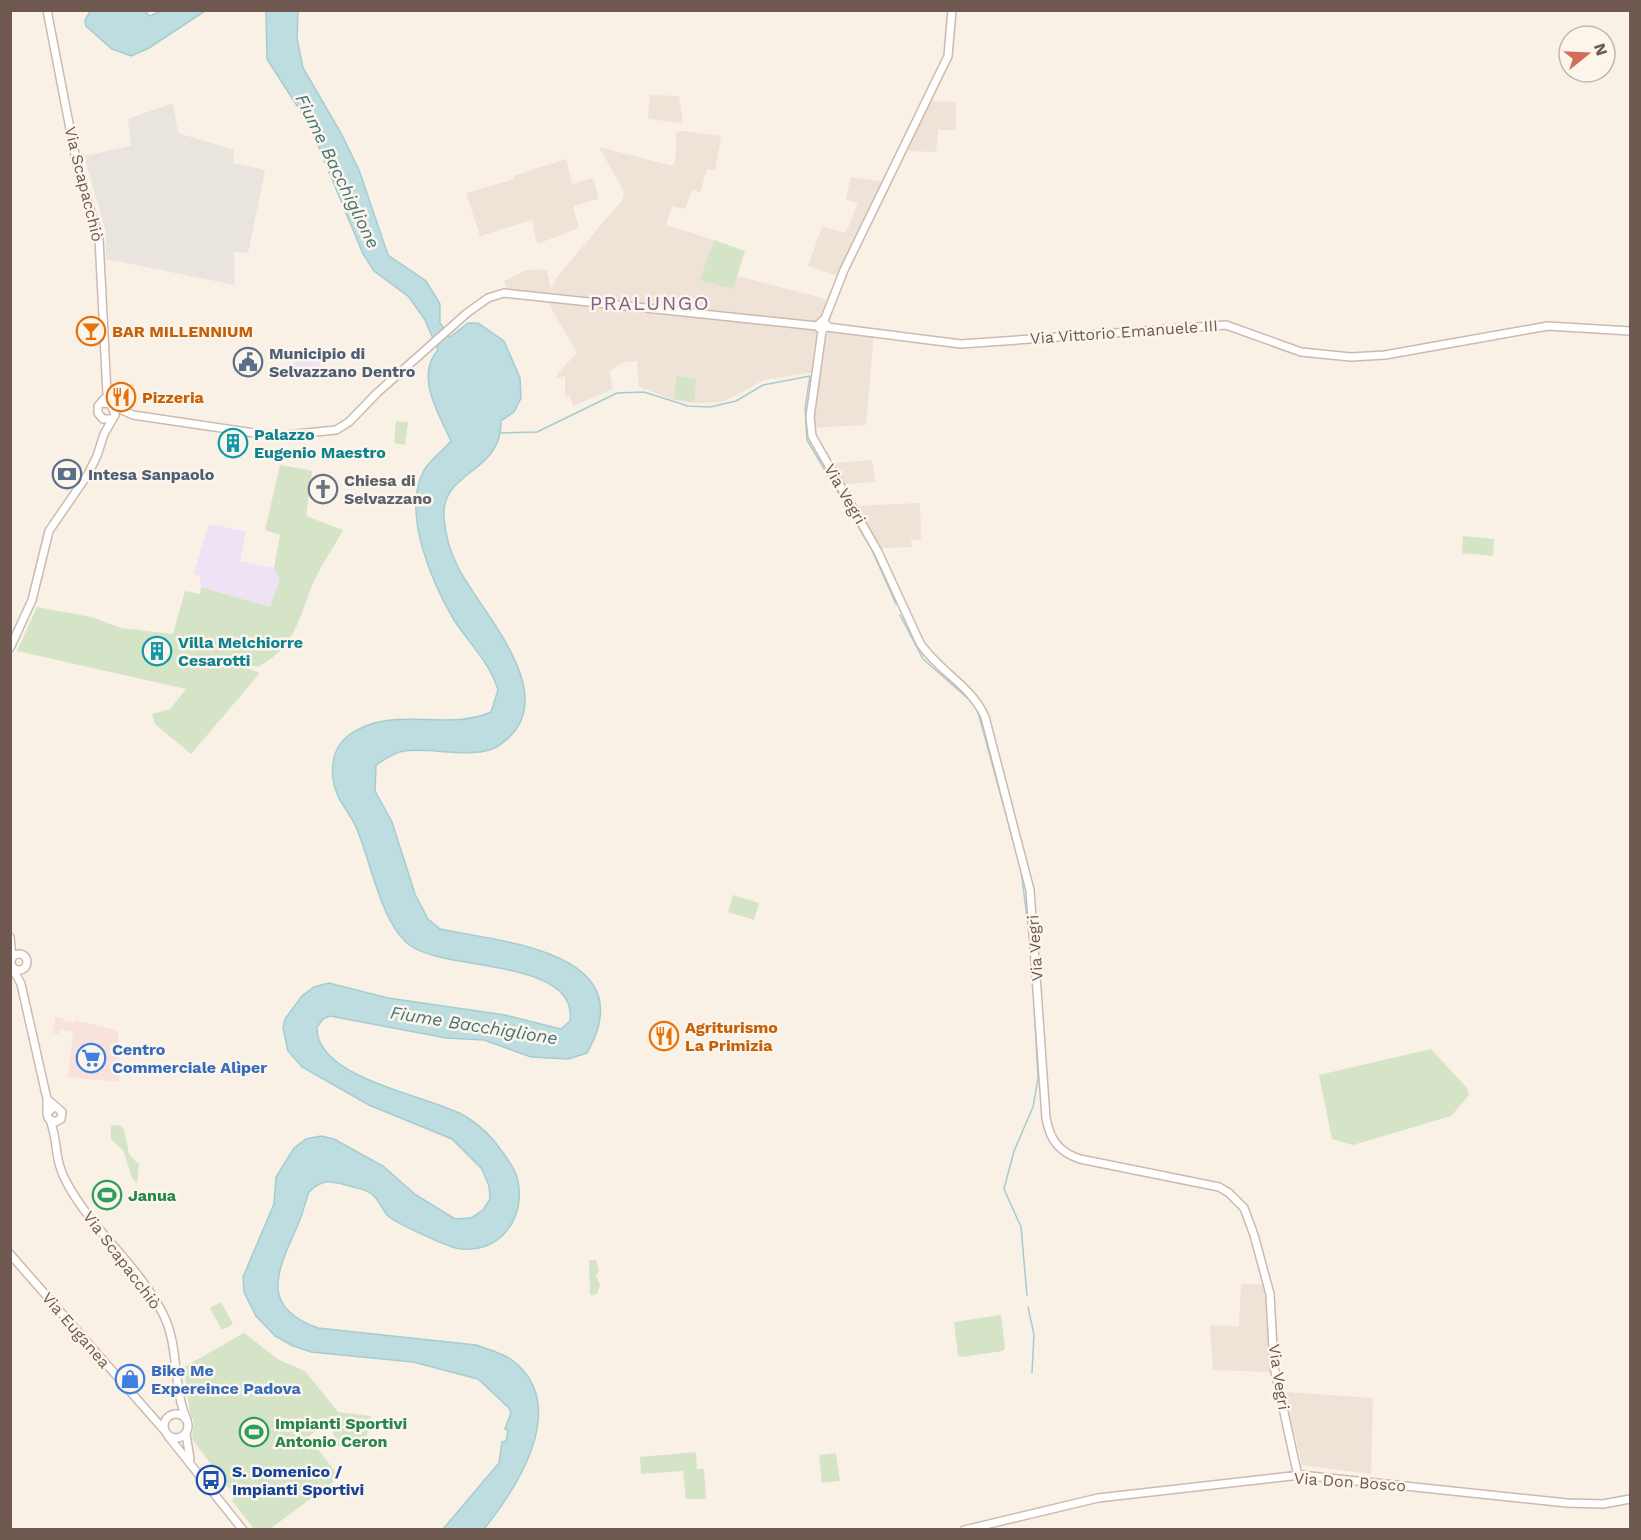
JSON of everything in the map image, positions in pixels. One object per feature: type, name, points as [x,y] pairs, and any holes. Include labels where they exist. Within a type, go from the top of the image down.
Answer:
[{"type":"street","name":"Via Scapacchiò","points":[[47,10],[78,170],[99,238],[107,395],[112,405]]},
{"type":"street","name":"Via Vegri","points":[[952,10],[948,56],[844,270],[823,327],[810,410],[812,436],[878,552],[920,643],[928,655],[972,696],[985,717],[1030,890],[1046,1118],[1052,1138],[1062,1151],[1080,1159],[1219,1186],[1237,1199],[1244,1208],[1270,1294],[1274,1367],[1298,1476]]},
{"type":"street","name":"Via Vittorio Emanuele III","points":[[134,415],[274,436],[336,430],[349,422],[376,393],[429,344],[467,313],[495,295],[523,293],[961,344],[1226,325],[1301,352],[1351,357],[1385,355],[1548,326],[1630,331]]},
{"type":"street","points":[[104,434],[102,418],[97,411],[107,395]]},
{"type":"street","points":[[101,403],[107,402],[134,415]]},
{"type":"street","points":[[10,648],[32,600],[49,531],[88,474],[97,456],[104,434],[116,411],[112,405]]},
{"type":"street","points":[[102,418],[134,415]]},
{"type":"street","points":[[11,939],[27,962],[21,984]]},
{"type":"street","points":[[11,939],[13,969],[21,984],[46,1099],[52,1118],[62,1112],[46,1099]]},
{"type":"street","points":[[12,958],[22,955]]},
{"type":"street","points":[[13,969],[24,969]]},
{"type":"street","name":"Via Scapacchiò","points":[[55,1106],[52,1118],[55,1154],[68,1186],[163,1313],[172,1338],[180,1396],[188,1420]]},
{"type":"street","name":"Via Euganea","points":[[10,1254],[143,1405],[243,1530]]},
{"type":"street","name":"Via Scapacchiò","points":[[171,1416],[180,1396]]},
{"type":"street","name":"Via Euganea","points":[[143,1405],[155,1414],[182,1416],[188,1420],[189,1427],[186,1434],[188,1453],[196,1469]]},
{"type":"street","points":[[171,1416],[163,1422],[166,1433],[186,1434]]},
{"type":"street","name":"Via Don Bosco","points":[[964,1530],[1098,1498],[1298,1476],[1567,1503],[1603,1504],[1630,1499]]},
{"type":"shaded area","points":[[650,95],[679,96],[683,123],[648,119]]},
{"type":"shaded area","points":[[930,101],[956,102],[956,130],[938,130],[936,152],[908,151]]},
{"type":"shaded area","points":[[173,103],[178,133],[234,150],[233,163],[265,170],[248,253],[234,251],[235,285],[106,259],[106,232],[84,156],[131,146],[128,119]]},
{"type":"shaded area","points":[[676,132],[721,136],[715,171],[707,169],[700,193],[692,190],[685,209],[672,206],[666,225],[714,240],[701,280],[733,289],[737,276],[822,298],[834,304],[829,317],[831,324],[874,331],[866,425],[808,428],[813,374],[807,373],[764,380],[723,402],[694,403],[674,400],[639,387],[637,361],[624,362],[609,371],[613,389],[573,406],[570,396],[565,397],[565,376],[557,378],[558,373],[577,353],[546,299],[509,297],[504,281],[525,271],[538,269],[547,271],[551,289],[557,277],[623,199],[624,192],[599,147],[673,166],[676,155]]},
{"type":"shaded area","points":[[566,159],[572,184],[593,178],[599,199],[573,206],[579,228],[537,244],[532,220],[480,236],[466,193],[515,179],[514,176]]},
{"type":"shaded area","points":[[851,177],[892,183],[845,278],[808,266],[822,227],[846,233],[858,203],[846,200]]},
{"type":"shaded area","points":[[310,350],[330,378],[299,379],[287,373],[290,365]]},
{"type":"shaded area","points":[[872,460],[875,482],[844,484],[833,463]]},
{"type":"shaded area","points":[[920,503],[921,540],[911,540],[912,547],[881,548],[857,506]]},
{"type":"shaded area","points":[[212,524],[246,532],[240,561],[274,568],[280,579],[270,607],[201,587],[200,576],[194,574],[208,526]]},
{"type":"shaded area","points":[[55,1017],[63,1018],[63,1021],[74,1023],[75,1020],[118,1031],[119,1082],[68,1077],[73,1032],[59,1030],[59,1034],[53,1033]]},
{"type":"shaded area","points":[[1241,1284],[1264,1284],[1269,1305],[1272,1372],[1213,1370],[1210,1325],[1239,1326]]},
{"type":"shaded area","points":[[1284,1392],[1373,1398],[1371,1474],[1302,1465]]},
{"type":"green space","points":[[714,240],[745,251],[733,289],[700,280]]},
{"type":"green space","points":[[677,376],[696,379],[694,402],[674,399]]},
{"type":"green space","points":[[396,421],[408,422],[405,445],[394,443]]},
{"type":"green space","points":[[280,465],[312,472],[306,516],[343,530],[314,581],[293,634],[279,652],[258,667],[216,656],[260,673],[191,754],[155,724],[152,714],[170,709],[186,689],[17,651],[37,607],[91,617],[121,628],[173,634],[185,591],[200,594],[201,587],[270,607],[280,579],[274,568],[280,535],[265,530]]},
{"type":"green space","points":[[1463,536],[1494,539],[1493,556],[1462,553]]},
{"type":"green space","points":[[733,895],[759,903],[754,920],[728,912]]},
{"type":"green space","points":[[1431,1049],[1467,1088],[1469,1095],[1451,1116],[1353,1145],[1332,1139],[1319,1075]]},
{"type":"green space","points":[[120,1125],[124,1129],[129,1154],[139,1164],[137,1183],[132,1178],[123,1150],[111,1139],[111,1126]]},
{"type":"green space","points":[[589,1260],[596,1260],[599,1270],[596,1276],[600,1285],[597,1294],[590,1295]]},
{"type":"green space","points":[[221,1302],[233,1324],[222,1330],[210,1308]]},
{"type":"green space","points":[[1001,1315],[1005,1348],[1003,1351],[962,1357],[958,1355],[954,1322]]},
{"type":"green space","name":"Impianti Sportivi Antonio Ceron","points":[[244,1333],[279,1360],[305,1371],[338,1412],[371,1416],[366,1440],[357,1447],[338,1446],[329,1422],[331,1419],[308,1437],[340,1477],[270,1529],[254,1529],[232,1501],[234,1495],[192,1439],[194,1422],[190,1414],[184,1367]]},
{"type":"green space","points":[[696,1452],[697,1469],[704,1469],[706,1499],[686,1499],[683,1471],[641,1474],[640,1457]]},
{"type":"green space","points":[[836,1453],[840,1481],[822,1483],[819,1455]]},
{"type":"water","points":[[91,10],[144,11],[150,16],[161,11],[205,11],[149,48],[131,56],[112,49],[86,26],[85,20]]},
{"type":"water","name":"Fiume Bacchiglione","points":[[298,10],[297,39],[303,68],[341,133],[359,170],[388,255],[426,281],[440,304],[440,323],[450,337],[468,323],[478,323],[504,341],[520,378],[521,398],[514,412],[501,421],[499,438],[492,452],[452,490],[446,502],[444,517],[447,537],[456,563],[514,658],[523,682],[525,706],[517,727],[498,746],[489,750],[466,753],[415,750],[389,756],[376,765],[375,791],[392,822],[415,894],[428,919],[440,929],[529,947],[559,958],[583,973],[597,993],[600,1019],[587,1053],[568,1059],[531,1057],[484,1040],[446,1038],[330,1016],[323,1019],[317,1027],[321,1045],[334,1060],[353,1072],[376,1083],[448,1108],[475,1123],[497,1145],[517,1177],[518,1206],[507,1231],[497,1240],[485,1246],[471,1249],[450,1246],[399,1223],[387,1215],[376,1198],[367,1191],[335,1182],[320,1184],[309,1192],[279,1273],[280,1299],[287,1310],[318,1328],[476,1345],[504,1355],[518,1365],[532,1384],[538,1404],[537,1426],[532,1449],[522,1471],[510,1493],[484,1529],[443,1529],[499,1463],[502,1442],[506,1441],[508,1431],[505,1429],[511,1413],[509,1408],[478,1379],[413,1362],[311,1352],[293,1346],[275,1336],[256,1316],[244,1292],[243,1277],[274,1204],[276,1177],[294,1148],[306,1139],[321,1136],[334,1139],[383,1166],[416,1195],[455,1219],[471,1218],[483,1210],[490,1199],[489,1186],[482,1169],[452,1139],[369,1105],[302,1067],[288,1051],[283,1028],[285,1019],[302,996],[314,987],[329,983],[388,998],[505,1015],[561,1029],[570,1021],[567,1001],[554,987],[533,977],[428,954],[411,946],[401,936],[384,908],[356,827],[334,786],[335,754],[340,744],[349,735],[366,726],[383,721],[456,720],[491,712],[498,690],[485,662],[445,605],[429,568],[418,527],[417,489],[423,472],[451,441],[431,396],[429,384],[428,372],[431,360],[438,350],[425,320],[409,297],[374,271],[363,254],[310,126],[267,59],[266,11]]},
{"type":"waterway","points":[[501,433],[537,432],[617,393],[644,392],[688,406],[710,407],[736,401],[763,385],[810,376],[805,408],[807,440],[872,550],[896,604]]},
{"type":"waterway","points":[[900,615],[923,659],[973,703]]},
{"type":"waterway","points":[[978,712],[1021,870],[1030,941]]},
{"type":"waterway","points":[[1027,1295],[1021,1227],[1004,1189],[1014,1151],[1033,1107],[1038,1078],[1033,984]]},
{"type":"waterway","points":[[1028,1307],[1034,1335],[1032,1373]]},
{"type":"place","name":"BAR MILLENNIUM","points":[[91,331]]},
{"type":"place","name":"Municipio di Selvazzano Dentro","points":[[248,362]]},
{"type":"place","name":"Pizzeria","points":[[121,397]]},
{"type":"place","name":"Palazzo Eugenio Maestro","points":[[233,443]]},
{"type":"place","name":"Intesa Sanpaolo","points":[[67,474]]},
{"type":"place","name":"Chiesa di Selvazzano","points":[[323,489]]},
{"type":"place","name":"Villa Melchiorre Cesarotti","points":[[157,651]]},
{"type":"place","name":"Agriturismo La Primizia","points":[[664,1036]]},
{"type":"place","name":"Centro Commerciale Alìper","points":[[91,1058]]},
{"type":"place","name":"Janua","points":[[107,1195]]},
{"type":"place","name":"Bike Me Expereince Padova","points":[[130,1379]]},
{"type":"place","name":"Impianti Sportivi Antonio Ceron","points":[[254,1432]]},
{"type":"place","name":"S. Domenico / Impianti Sportivi","points":[[211,1480]]},
{"type":"district","name":"PRALUNGO","points":[[650,303]]}]
